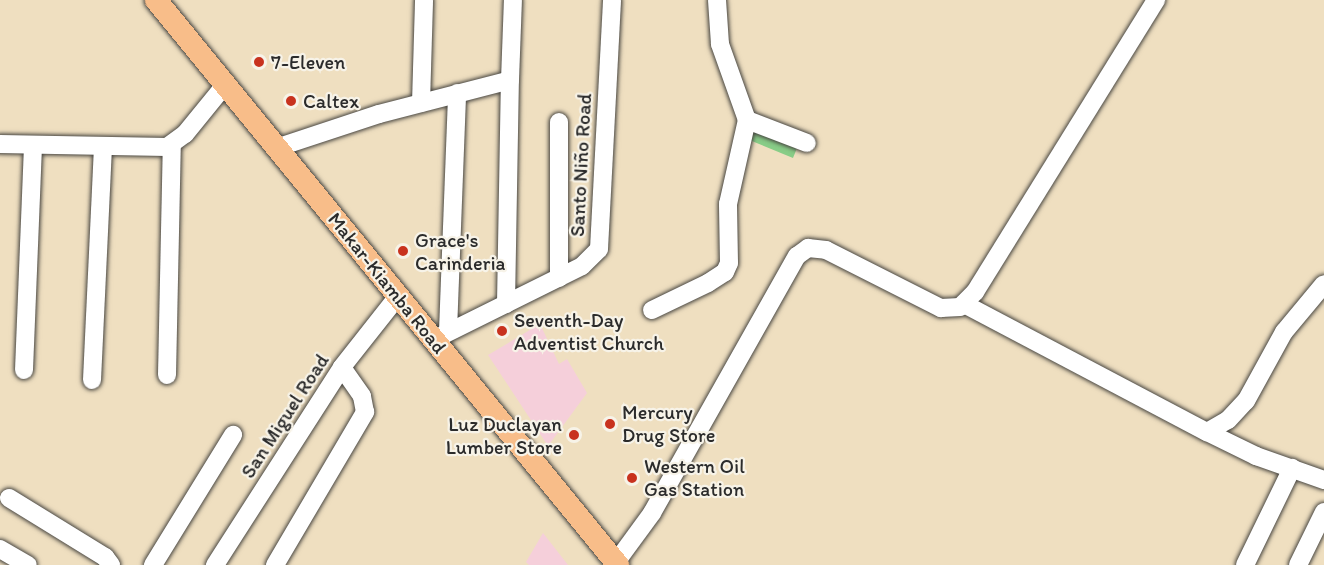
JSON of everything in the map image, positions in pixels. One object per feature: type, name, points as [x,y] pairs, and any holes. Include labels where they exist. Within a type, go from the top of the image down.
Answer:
[{"type":"main road","name":"Makar-Kiamba Road","points":[[156,0],[398,296],[440,336],[616,564]]},
{"type":"street","points":[[421,103],[424,0]]},
{"type":"street","points":[[506,304],[513,0]]},
{"type":"street","name":"Santo Niño Road","points":[[440,336],[559,278],[594,258],[601,240],[612,0]]},
{"type":"street","points":[[652,310],[708,283],[727,268],[728,204],[747,120],[720,44],[717,0]]},
{"type":"street","points":[[616,564],[652,513],[791,265],[808,248],[826,250],[941,308],[955,309],[964,304],[1156,0]]},
{"type":"street","points":[[276,148],[421,103],[510,80]]},
{"type":"street","points":[[0,144],[146,149],[172,145],[225,85]]},
{"type":"street","points":[[440,336],[457,93]]},
{"type":"street","points":[[747,120],[807,143]]},
{"type":"street","points":[[559,122],[559,278]]},
{"type":"street","points":[[24,370],[33,145]]},
{"type":"street","points":[[167,375],[172,145]]},
{"type":"street","points":[[92,380],[103,148]]},
{"type":"street","points":[[1207,432],[1228,420],[1246,401],[1284,332],[1324,284]]},
{"type":"street","name":"San Miguel Road","points":[[215,565],[342,367],[398,296]]},
{"type":"street","points":[[964,304],[1207,432],[1324,480]]},
{"type":"street","points":[[275,565],[365,412],[362,396],[342,367]]},
{"type":"street","points":[[153,565],[233,435]]},
{"type":"street","points":[[1245,565],[1292,468]]},
{"type":"street","points":[[9,498],[105,557],[111,565]]},
{"type":"street","points":[[1298,565],[1324,512]]},
{"type":"street","points":[[0,549],[28,565]]},
{"type":"shaded area","points":[[540,324],[559,364],[567,359],[587,393],[548,446],[488,355]]},
{"type":"shaded area","points":[[543,533],[568,565],[529,565],[526,562]]},
{"type":"green space","points":[[754,120],[801,138],[793,158],[747,139]]},
{"type":"place","name":"7-Eleven","points":[[259,62]]},
{"type":"place","name":"Caltex","points":[[291,101]]},
{"type":"place","name":"Grace's Carinderia","points":[[403,251]]},
{"type":"place","name":"Seventh-Day Adventist Church","points":[[502,331]]},
{"type":"place","name":"Mercury Drug Store","points":[[610,424]]},
{"type":"place","name":"Luz Duclayan Lumber Store","points":[[574,435]]},
{"type":"place","name":"Western Oil Gas Station","points":[[632,478]]}]
